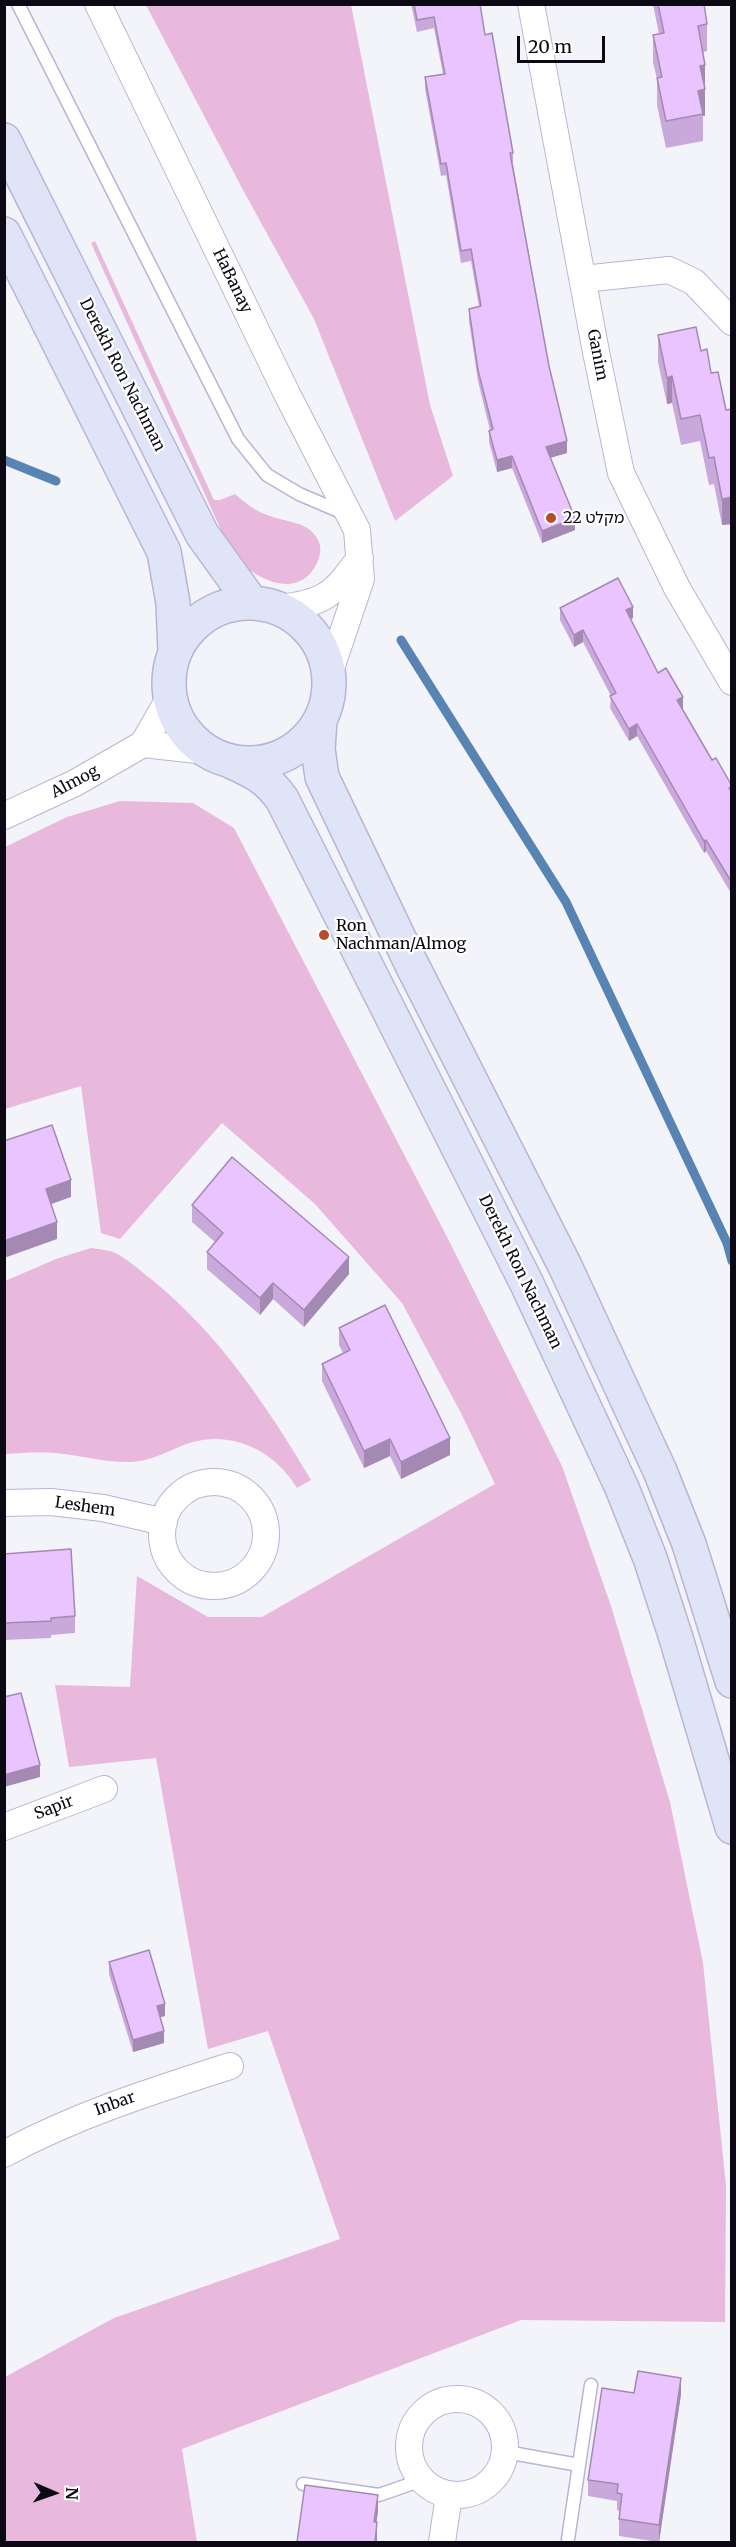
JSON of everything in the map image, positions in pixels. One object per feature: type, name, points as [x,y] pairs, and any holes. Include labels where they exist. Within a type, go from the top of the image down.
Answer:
[{"type":"main road","name":"Derekh Ron Nachman","points":[[4,140],[202,534],[265,605]]},
{"type":"main road","points":[[4,234],[164,552],[172,591],[175,651],[169,675],[170,697],[177,723],[192,740],[218,756],[247,763],[281,756],[297,747],[310,735],[320,720]]},
{"type":"main road","points":[[175,651],[188,630],[206,614],[228,605],[265,605],[298,619],[313,635],[324,655],[328,677],[327,699],[320,720],[318,749],[322,777],[411,963],[565,1266],[660,1472],[689,1544],[732,1681]]},
{"type":"main road","name":"Derekh Ron Nachman","points":[[218,756],[259,774],[271,783],[282,799],[517,1263],[622,1488],[650,1558],[732,1827]]},
{"type":"street","name":"HaBanay","points":[[98,4],[282,383],[357,530],[361,579],[328,677]]},
{"type":"street","name":"Ganim","points":[[531,4],[621,473],[677,588],[732,682]]},
{"type":"street","points":[[582,279],[669,270],[694,282],[732,322]]},
{"type":"street","points":[[265,605],[306,605],[326,598],[346,578],[360,558]]},
{"type":"street","points":[[170,697],[143,744],[218,756]]},
{"type":"street","name":"Almog","points":[[4,816],[75,783],[143,744]]},
{"type":"street","points":[[227,1482],[248,1493],[257,1503],[266,1522],[264,1552],[250,1571],[236,1582],[219,1586],[198,1584],[182,1575],[167,1555],[162,1536],[164,1522],[170,1505],[183,1492],[201,1483],[227,1482]]},
{"type":"street","name":"Leshem","points":[[4,1503],[62,1503],[103,1508],[164,1522]]},
{"type":"street","name":"Sapir","points":[[4,1827],[104,1789]]},
{"type":"street","name":"Inbar","points":[[4,2154],[45,2132],[110,2105],[230,2066]]},
{"type":"street","points":[[455,2398],[471,2400],[484,2406],[495,2416],[502,2429],[506,2452],[499,2471],[490,2483],[478,2491],[464,2495],[449,2495],[434,2490],[422,2480],[413,2467],[409,2452],[410,2436],[415,2421],[426,2409],[440,2401],[455,2398]]},
{"type":"street","points":[[442,2542],[449,2495]]},
{"type":"lane","points":[[18,4],[237,439],[267,475],[299,494],[350,516]]},
{"type":"lane","points":[[568,2539],[591,2385]]},
{"type":"lane","points":[[506,2452],[579,2465]]},
{"type":"lane","points":[[303,2484],[379,2495],[422,2480]]},
{"type":"shaded area","points":[[146,5],[351,5],[430,405],[453,476],[395,521],[314,319]]},
{"type":"shaded area","points":[[95,241],[214,500],[235,494],[260,512],[304,526],[318,540],[320,555],[317,563],[309,575],[298,582],[287,584],[262,577],[240,562],[231,552],[91,243]]},
{"type":"shaded area","points":[[120,801],[193,803],[234,828],[445,1233],[562,1466],[611,1606],[670,1802],[703,1963],[726,2186],[725,2322],[521,2320],[182,2449],[197,2542],[5,2542],[5,2377],[114,2318],[340,2239],[268,2031],[208,2049],[156,1758],[69,1767],[55,1685],[130,1687],[137,1576],[208,1617],[262,1617],[495,1484],[462,1415],[402,1303],[315,1204],[222,1123],[120,1239],[101,1233],[81,1086],[5,1109],[5,847],[67,817]]},
{"type":"shaded area","points":[[91,1248],[113,1252],[128,1261],[176,1300],[198,1323],[220,1347],[259,1398],[311,1480],[297,1488],[288,1475],[266,1455],[239,1442],[224,1439],[193,1442],[155,1457],[132,1462],[55,1453],[5,1454],[5,1281],[56,1259]]},
{"type":"building","points":[[414,4],[480,4],[485,35],[492,33],[513,153],[510,153],[549,366],[567,441],[546,447],[575,518],[542,531],[512,456],[497,460],[489,431],[493,429],[478,370],[469,309],[481,306],[471,249],[461,251],[446,163],[441,164],[425,77],[445,74],[434,17],[417,20]]},
{"type":"building","points":[[658,4],[704,4],[707,24],[698,26],[705,65],[700,66],[705,89],[698,91],[703,114],[666,121],[657,78],[662,77],[653,35],[664,33]]},
{"type":"building","points":[[696,327],[701,351],[707,349],[711,373],[718,372],[726,410],[732,409],[732,497],[722,499],[714,457],[709,458],[700,415],[681,419],[672,376],[667,378],[658,335]]},
{"type":"building","points":[[618,578],[633,607],[626,610],[658,673],[666,668],[683,697],[677,700],[712,760],[716,758],[732,786],[729,788],[732,793],[732,883],[706,840],[704,841],[637,724],[629,729],[610,696],[616,693],[583,630],[574,635],[560,608]]},
{"type":"building","points":[[52,1125],[71,1180],[46,1189],[57,1222],[4,1241],[4,1141]]},
{"type":"building","points":[[232,1157],[349,1257],[304,1310],[273,1283],[260,1298],[207,1252],[223,1233],[192,1205]]},
{"type":"building","points":[[385,1305],[450,1438],[401,1462],[390,1439],[364,1451],[322,1364],[350,1350],[339,1328]]},
{"type":"building","points":[[71,1549],[75,1616],[51,1618],[51,1621],[4,1623],[4,1554]]},
{"type":"building","points":[[21,1693],[40,1765],[4,1775],[4,1697]]},
{"type":"building","points":[[149,1950],[165,2004],[157,2006],[164,2031],[133,2040],[109,1962]]},
{"type":"building","points":[[638,2371],[681,2378],[659,2525],[619,2519],[622,2494],[617,2493],[618,2484],[588,2480],[602,2388],[634,2393]]},
{"type":"building","points":[[305,2485],[378,2495],[374,2522],[377,2522],[375,2542],[297,2542]]},
{"type":"waterway","points":[[4,460],[56,481]]},
{"type":"waterway","points":[[401,640],[566,902],[727,1243],[732,1261]]},
{"type":"place","name":"מקלט 22","points":[[551,518]]},
{"type":"place","name":"Ron Nachman/Almog","points":[[324,935]]}]
